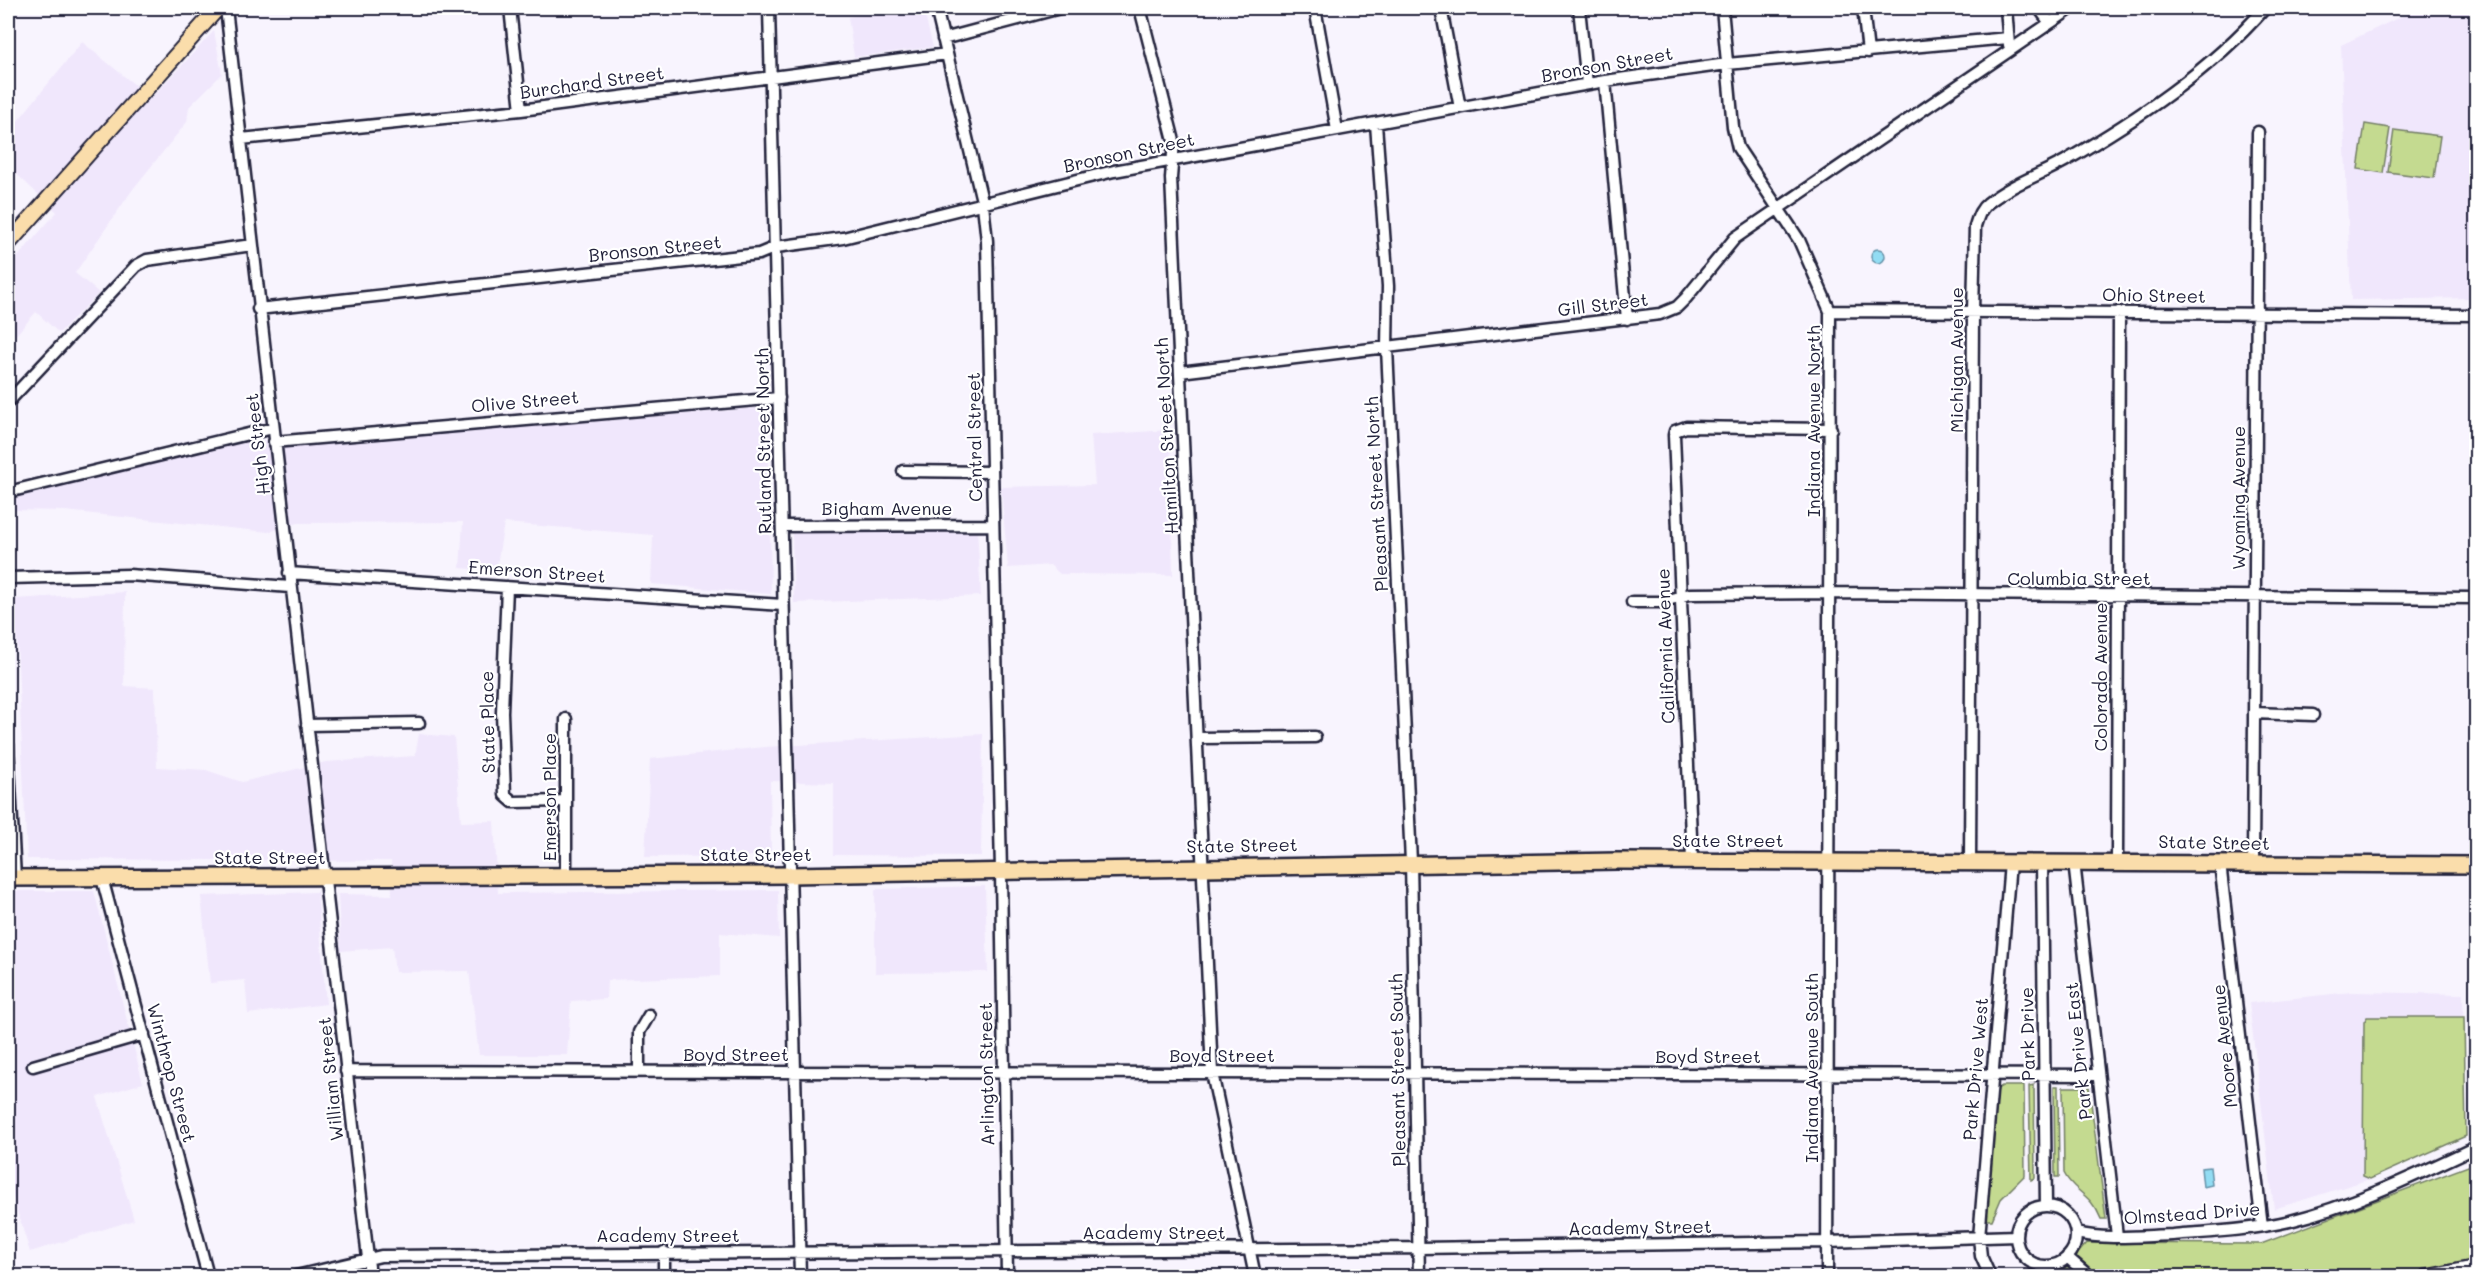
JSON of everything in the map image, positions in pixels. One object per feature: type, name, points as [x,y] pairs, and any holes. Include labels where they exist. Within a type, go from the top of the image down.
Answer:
[{"type":"highway","name":"State Street","points":[[11,878],[790,875],[1411,862],[1692,860],[2476,865]]},
{"type":"main road","points":[[8,244],[218,8]]},
{"type":"street","name":"High Street","points":[[226,8],[258,309],[324,877]]},
{"type":"street","points":[[510,8],[521,110]]},
{"type":"street","name":"Rutland Street North","points":[[769,8],[800,1276]]},
{"type":"street","name":"Central Street","points":[[936,8],[983,204],[987,242],[1001,871]]},
{"type":"street","points":[[943,39],[1060,8]]},
{"type":"street","name":"Hamilton Street North","points":[[1140,8],[1174,141],[1171,178],[1199,738],[1212,1073],[1255,1276]]},
{"type":"street","points":[[1315,8],[1337,130]]},
{"type":"street","points":[[1441,8],[1460,108]]},
{"type":"street","points":[[1579,8],[1587,84]]},
{"type":"street","name":"Indiana Avenue North","points":[[1722,8],[1733,127],[1738,148],[1804,250],[1830,311],[1830,861]]},
{"type":"street","points":[[1863,8],[1868,52]]},
{"type":"street","points":[[2006,8],[2009,52]]},
{"type":"street","points":[[2039,8],[2050,23]]},
{"type":"street","name":"Gill Street","points":[[1180,372],[1660,314],[1677,307],[1735,238],[2072,8]]},
{"type":"street","name":"Michigan Avenue","points":[[1970,863],[1973,312],[1975,226],[1979,214],[1987,204],[2066,160],[2202,69],[2241,35],[2265,8]]},
{"type":"street","name":"Bronson Street","points":[[258,309],[759,254],[776,247],[843,238],[1114,171],[1587,84],[1727,64],[2008,38]]},
{"type":"street","name":"Burchard Street","points":[[241,139],[521,110],[947,54]]},
{"type":"street","points":[[1605,81],[1627,319]]},
{"type":"street","name":"Pleasant Street North","points":[[1376,124],[1388,286],[1387,348],[1411,862]]},
{"type":"street","name":"Wyoming Avenue","points":[[2253,863],[2258,132]]},
{"type":"street","points":[[8,402],[136,266],[147,260],[252,245]]},
{"type":"street","name":"Ohio Street","points":[[1830,311],[2476,315]]},
{"type":"street","name":"Colorado Avenue","points":[[2117,861],[2119,312]]},
{"type":"street","name":"Olive Street","points":[[274,442],[779,398]]},
{"type":"street","name":"California Avenue","points":[[1692,860],[1676,431],[1686,427],[1831,429]]},
{"type":"street","points":[[8,492],[273,428]]},
{"type":"street","points":[[903,471],[992,472]]},
{"type":"street","name":"Bigham Avenue","points":[[782,526],[993,525]]},
{"type":"street","name":"Emerson Street","points":[[289,573],[783,605]]},
{"type":"street","points":[[8,578],[129,575],[290,587]]},
{"type":"street","name":"State Place","points":[[507,587],[502,712],[505,795],[513,802],[565,801]]},
{"type":"street","name":"Columbia Street","points":[[1632,602],[1660,602],[1681,596],[1830,593],[2476,598]]},
{"type":"street","points":[[2254,713],[2313,715]]},
{"type":"street","name":"Emerson Place","points":[[566,719],[566,875]]},
{"type":"street","points":[[307,725],[419,723]]},
{"type":"street","points":[[1199,738],[1315,737]]},
{"type":"street","points":[[8,745],[11,878]]},
{"type":"street","name":"Indiana Avenue South","points":[[1827,1276],[1830,861]]},
{"type":"street","name":"Pleasant Street South","points":[[1411,862],[1419,1276]]},
{"type":"street","name":"Park Drive","points":[[2042,862],[2046,1206]]},
{"type":"street","name":"Park Drive East","points":[[2074,862],[2117,1236]]},
{"type":"street","name":"Park Drive West","points":[[1990,1276],[1981,1256],[1979,1238],[2010,863]]},
{"type":"street","name":"Moore Avenue","points":[[2220,863],[2262,1226]]},
{"type":"street","name":"Arlington Street","points":[[1001,871],[1007,1276]]},
{"type":"street","name":"William Street","points":[[324,877],[370,1276]]},
{"type":"street","name":"Winthrop Street","points":[[102,878],[208,1276]]},
{"type":"street","points":[[639,1071],[639,1032],[649,1015]]},
{"type":"street","points":[[33,1066],[144,1034]]},
{"type":"street","name":"Boyd Street","points":[[346,1071],[2097,1075]]},
{"type":"street","name":"Olmstead Drive","points":[[2076,1233],[2091,1236],[2117,1236],[2219,1232],[2262,1226],[2332,1209],[2378,1192],[2476,1147]]},
{"type":"street","points":[[2046,1206],[2055,1207],[2069,1217],[2076,1233],[2073,1250],[2067,1257],[2046,1271],[2021,1253],[2016,1236],[2021,1218],[2036,1207],[2046,1206]]},
{"type":"street","name":"Academy Street","points":[[296,1276],[368,1258],[664,1252],[1419,1248],[1827,1242],[2016,1236]]},
{"type":"street","points":[[664,1252],[664,1276]]},
{"type":"street","points":[[2067,1257],[2089,1276]]},
{"type":"street","points":[[2425,1276],[2476,1266]]},
{"type":"shaded area","points":[[863,8],[923,8],[933,47],[854,57],[848,17],[864,13]]},
{"type":"shaded area","points":[[2419,8],[2476,8],[2476,298],[2351,300],[2341,45]]},
{"type":"shaded area","points":[[214,31],[222,74],[189,107],[187,122],[133,189],[75,273],[99,293],[59,333],[36,312],[8,344],[8,268],[57,212],[8,166],[8,133],[82,42],[151,98]]},
{"type":"shaded area","points":[[768,407],[771,594],[651,584],[653,535],[504,523],[496,571],[460,568],[463,522],[298,523],[268,532],[65,511],[13,510],[11,497],[259,439],[291,446]]},
{"type":"shaded area","points":[[1170,430],[1173,575],[1060,574],[1050,565],[1008,568],[1001,487],[1095,485],[1091,435]]},
{"type":"shaded area","points":[[977,529],[981,596],[794,603],[792,532]]},
{"type":"shaded area","points":[[125,592],[124,686],[155,688],[157,767],[206,770],[242,782],[326,762],[415,756],[419,734],[454,737],[461,822],[494,821],[498,893],[778,890],[779,938],[720,933],[720,976],[607,980],[606,999],[571,1001],[567,1055],[479,1055],[469,971],[395,972],[392,947],[341,951],[338,894],[392,895],[391,861],[27,859],[15,599]]},
{"type":"shaded area","points":[[983,734],[981,856],[834,855],[834,783],[770,781],[771,856],[645,857],[650,759],[765,747]]},
{"type":"shaded area","points":[[2476,776],[2476,851],[2467,851],[2472,777]]},
{"type":"shaded area","points":[[985,886],[988,972],[875,973],[875,889]]},
{"type":"shaded area","points":[[8,891],[94,891],[143,1083],[97,1097],[134,1220],[30,1252],[8,1182]]},
{"type":"shaded area","points":[[317,892],[326,1004],[248,1014],[245,980],[210,983],[201,896]]},
{"type":"shaded area","points":[[2351,992],[2463,994],[2466,1136],[2370,1179],[2274,1209],[2249,1003]]},
{"type":"green space","points":[[2365,124],[2390,128],[2383,173],[2358,169]]},
{"type":"green space","points":[[2394,130],[2440,136],[2434,178],[2388,172]]},
{"type":"green space","points":[[2367,1017],[2464,1017],[2466,1136],[2370,1179],[2363,1176],[2364,1022]]},
{"type":"green space","points":[[2034,1085],[2035,1178],[2031,1180],[2029,1086]]},
{"type":"green space","points":[[2002,1086],[2024,1086],[2025,1175],[2001,1199],[1992,1220],[1986,1220],[1997,1089]]},
{"type":"green space","points":[[2054,1086],[2058,1086],[2059,1177],[2055,1177]]},
{"type":"green space","points":[[2063,1087],[2089,1087],[2106,1219],[2101,1219],[2097,1210],[2072,1185],[2064,1173]]},
{"type":"green space","points":[[2476,1163],[2476,1276],[2058,1276],[2087,1243],[2261,1244]]},
{"type":"water","points":[[1878,249],[1883,251],[1885,256],[1883,261],[1878,263],[1873,261],[1871,256],[1873,251]]},
{"type":"water","points":[[2210,1167],[2212,1185],[2203,1187],[2201,1168]]}]
